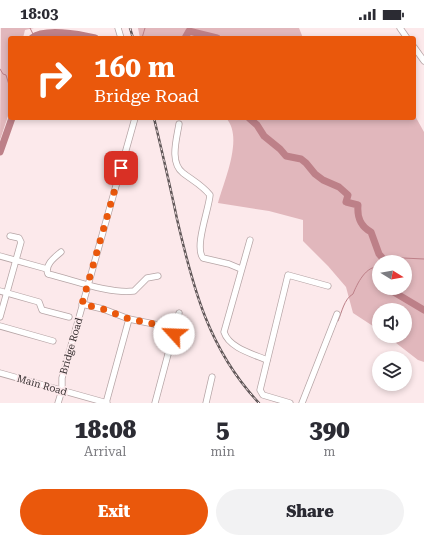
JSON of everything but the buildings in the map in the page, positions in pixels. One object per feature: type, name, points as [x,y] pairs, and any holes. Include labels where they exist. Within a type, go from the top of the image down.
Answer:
[{"type":"street","points":[[416,50],[424,60]]},
{"type":"street","name":"Bridge Road","points":[[58,403],[62,390],[62,378],[134,120]]},
{"type":"street","points":[[179,124],[175,156],[179,167],[181,171],[199,183],[210,195],[200,244],[200,255],[203,258],[229,264],[241,269]]},
{"type":"street","points":[[0,317],[20,240],[10,236]]},
{"type":"street","points":[[250,240],[225,323],[224,334],[229,341],[236,346],[267,360]]},
{"type":"street","points":[[61,252],[51,260],[47,269],[48,274],[112,290],[132,291],[136,290],[147,278],[158,276]]},
{"type":"street","points":[[0,256],[47,269]]},
{"type":"street","points":[[290,403],[267,397],[261,393],[261,381],[288,275],[328,286]]},
{"type":"street","points":[[0,291],[39,302],[42,310],[69,317]]},
{"type":"street","points":[[82,304],[103,309],[129,319],[154,324],[174,334]]},
{"type":"street","points":[[155,403],[179,313]]},
{"type":"street","points":[[302,403],[337,314]]},
{"type":"street","points":[[107,403],[129,319]]},
{"type":"street","points":[[0,326],[53,340]]},
{"type":"street","name":"Main Road","points":[[0,373],[107,403]]},
{"type":"street","points":[[206,403],[212,377]]},
{"type":"shaded area","points":[[1,28],[34,28],[25,30],[24,36],[8,36],[8,116],[0,140]]},
{"type":"shaded area","points":[[138,28],[299,28],[302,36],[140,36]]},
{"type":"shaded area","points":[[416,118],[424,132],[424,362],[412,355],[412,351],[406,351],[396,343],[412,343],[412,303],[372,303],[372,325],[353,313],[346,287],[303,241],[303,220],[269,211],[218,203],[231,159],[233,136],[231,126],[227,120],[416,120]]},
{"type":"waterway","points":[[30,28],[34,36]]},
{"type":"waterway","points":[[143,36],[145,28]]},
{"type":"waterway","points":[[186,36],[189,31],[209,36]]},
{"type":"waterway","points":[[35,36],[45,33],[62,33],[85,36]]},
{"type":"waterway","points":[[0,69],[3,74],[6,75],[8,82]]},
{"type":"waterway","points":[[0,152],[11,120]]},
{"type":"waterway","points":[[251,120],[257,125],[264,136],[286,156],[301,159],[315,174],[323,180],[339,187],[348,195],[346,202],[358,205],[360,221],[364,227],[371,232],[380,255]]},
{"type":"waterway","points":[[412,258],[424,259]]},
{"type":"waterway","points":[[338,321],[345,302],[353,294],[366,272],[372,268]]},
{"type":"waterway","points":[[399,295],[424,310]]},
{"type":"railway","points":[[130,28],[132,36]]},
{"type":"railway","points":[[154,120],[183,245],[205,317],[227,362],[259,403]]},
{"type":"route","points":[[121,168],[82,304],[111,311],[125,318],[154,324],[174,334]]}]
